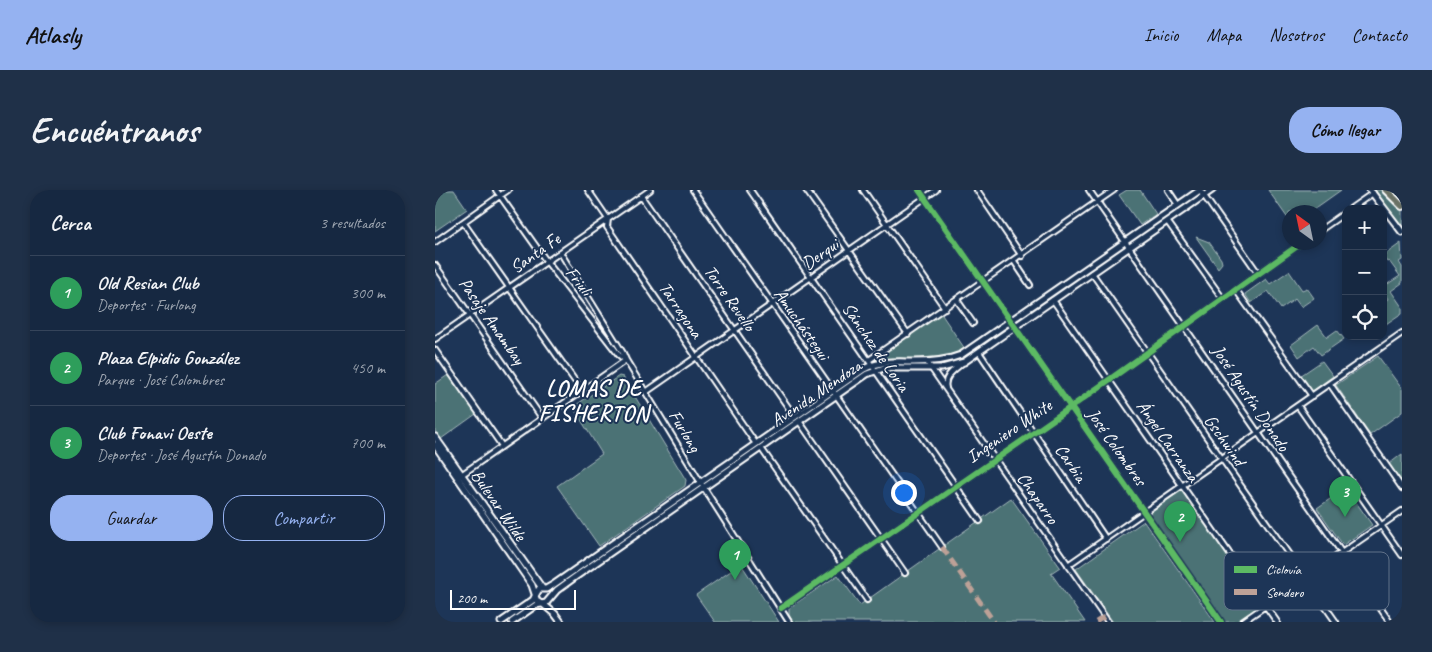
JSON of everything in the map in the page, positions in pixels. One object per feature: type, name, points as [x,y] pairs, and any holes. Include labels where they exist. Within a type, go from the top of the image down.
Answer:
[{"type":"highway","points":[[1386,190],[1402,206]]},
{"type":"main road","name":"Avenida Mendoza","points":[[833,394],[871,362],[927,362],[950,359],[961,355],[1200,190]]},
{"type":"main road","name":"Avenida Mendoza","points":[[501,622],[533,600],[535,595],[702,485],[833,394],[876,370],[942,368],[964,362],[1212,190]]},
{"type":"main road","points":[[1371,191],[1402,232]]},
{"type":"main road","name":"Bulevar Wilde","points":[[435,437],[544,589]]},
{"type":"main road","name":"Bulevar Wilde","points":[[435,445],[532,585],[535,595]]},
{"type":"main road","name":"Avenida Mendoza","points":[[512,622],[536,605],[546,603],[551,597],[702,485]]},
{"type":"main road","points":[[544,589],[551,597],[555,614]]},
{"type":"main road","points":[[535,595],[537,601],[555,614],[561,622]]},
{"type":"street","name":"Friuli","points":[[496,190],[547,262],[619,355],[626,360]]},
{"type":"street","points":[[435,242],[508,190]]},
{"type":"street","name":"Tarragona","points":[[588,190],[608,220],[607,227],[867,600]]},
{"type":"street","name":"Santa Fe","points":[[435,339],[650,190]]},
{"type":"street","name":"Amuchástegui","points":[[693,190],[833,394],[942,547]]},
{"type":"street","name":"Sánchez de Loria","points":[[750,190],[980,521]]},
{"type":"street","points":[[806,190],[908,334]]},
{"type":"street","points":[[863,190],[945,308]]},
{"type":"street","name":"José Colombres","points":[[919,190],[1221,622]]},
{"type":"street","name":"Derqui","points":[[646,392],[936,190]]},
{"type":"street","points":[[977,190],[1022,256]]},
{"type":"street","name":"José Agustín Donado","points":[[1089,190],[1340,552]]},
{"type":"street","points":[[871,362],[908,334],[1115,190]]},
{"type":"street","points":[[1168,190],[1178,205]]},
{"type":"street","points":[[1200,190],[1258,273]]},
{"type":"street","points":[[1355,205],[1371,191]]},
{"type":"street","name":"Torre Revello","points":[[641,196],[905,574]]},
{"type":"street","points":[[1327,225],[1342,215]]},
{"type":"street","points":[[1167,221],[1223,299]]},
{"type":"street","points":[[463,222],[582,391]]},
{"type":"street","name":"Ingeniero White","points":[[781,608],[1071,407],[1291,250]]},
{"type":"street","name":"Furlong","points":[[560,252],[702,485],[789,622]]},
{"type":"street","points":[[1014,261],[1030,285]]},
{"type":"street","name":"Pasaje Amambay","points":[[435,265],[542,418]]},
{"type":"street","name":"Gschwind","points":[[1092,273],[1288,552]]},
{"type":"street","points":[[1236,290],[1312,396]]},
{"type":"street","points":[[957,300],[973,323]]},
{"type":"street","name":"Ángel Carranza","points":[[1053,300],[1229,552]]},
{"type":"street","points":[[1069,565],[1402,333]]},
{"type":"street","points":[[435,350],[502,446]]},
{"type":"street","name":"Carbia","points":[[979,352],[1106,539]]},
{"type":"street","points":[[461,475],[626,360]]},
{"type":"street","name":"Chaparro","points":[[927,362],[1108,622]]},
{"type":"street","points":[[947,390],[945,383],[948,377],[964,362]]},
{"type":"street","points":[[1330,384],[1402,488]]},
{"type":"street","points":[[1298,406],[1402,555]]},
{"type":"street","points":[[1342,552],[1402,511]]},
{"type":"street","points":[[1242,622],[1259,610]]},
{"type":"street","name":"Ángel Carranza","points":[[1269,610],[1277,622]]},
{"type":"street","name":"Gschwind","points":[[1329,610],[1337,622]]},
{"type":"street","name":"José Agustín Donado","points":[[1381,610],[1390,622]]},
{"type":"green space","points":[[435,190],[454,190],[467,209],[435,231]]},
{"type":"green space","points":[[1127,190],[1140,190],[1156,214],[1140,225],[1119,195]]},
{"type":"green space","points":[[1268,190],[1341,190],[1320,205],[1282,205],[1282,210]]},
{"type":"green space","points":[[1370,190],[1402,190],[1402,232],[1387,212],[1387,205],[1381,205]]},
{"type":"green space","points":[[1196,237],[1209,242],[1221,259],[1222,263],[1218,268]]},
{"type":"green space","points":[[1401,243],[1402,260],[1399,262],[1402,267],[1402,283],[1391,291],[1402,307],[1402,313],[1387,323],[1387,284],[1400,276],[1389,261],[1387,262],[1387,253]]},
{"type":"green space","points":[[1289,271],[1302,290],[1307,288],[1314,298],[1301,307],[1295,299],[1281,309],[1268,291],[1251,303],[1245,294],[1266,279],[1270,284]]},
{"type":"green space","points":[[940,312],[967,352],[950,359],[872,364],[869,360]]},
{"type":"green space","points":[[1318,325],[1327,337],[1337,330],[1343,340],[1321,355],[1314,346],[1299,357],[1291,345]]},
{"type":"green space","points":[[1378,356],[1402,389],[1402,412],[1370,435],[1336,385]]},
{"type":"green space","points":[[1322,361],[1333,376],[1311,392],[1300,376]]},
{"type":"green space","points":[[448,375],[476,414],[441,439],[435,431],[435,384]]},
{"type":"green space","points":[[619,376],[623,377],[686,480],[685,486],[599,546],[557,486],[602,454],[573,407]]},
{"type":"green space","points":[[1402,454],[1402,483],[1389,464]]},
{"type":"green space","points":[[1346,488],[1372,525],[1343,545],[1317,508]]},
{"type":"green space","points":[[1181,491],[1185,492],[1227,552],[1224,552],[1224,610],[1256,610],[1239,622],[1224,622],[1149,516],[1150,512]]},
{"type":"green space","points":[[1011,498],[1060,567],[1051,573],[1085,622],[793,622],[789,615],[789,608],[838,575],[860,605]]},
{"type":"green space","points":[[1144,521],[1215,622],[1113,622],[1076,569]]},
{"type":"green space","points":[[741,564],[779,622],[715,622],[696,595]]},
{"type":"marked path","points":[[942,547],[994,622]]},
{"type":"marked path","points":[[1096,622],[1104,617]]},
{"type":"cycle path","points":[[919,190],[1221,622]]},
{"type":"cycle path","points":[[781,608],[1071,407],[1292,250]]},
{"type":"place","name":"Club Fonavi Oeste","points":[[1345,517]]},
{"type":"place","name":"Plaza Elpidio González","points":[[1180,542]]},
{"type":"place","name":"Old Resian Club","points":[[735,580]]},
{"type":"district","name":"LOMAS DE FISHERTON","points":[[594,402]]}]
